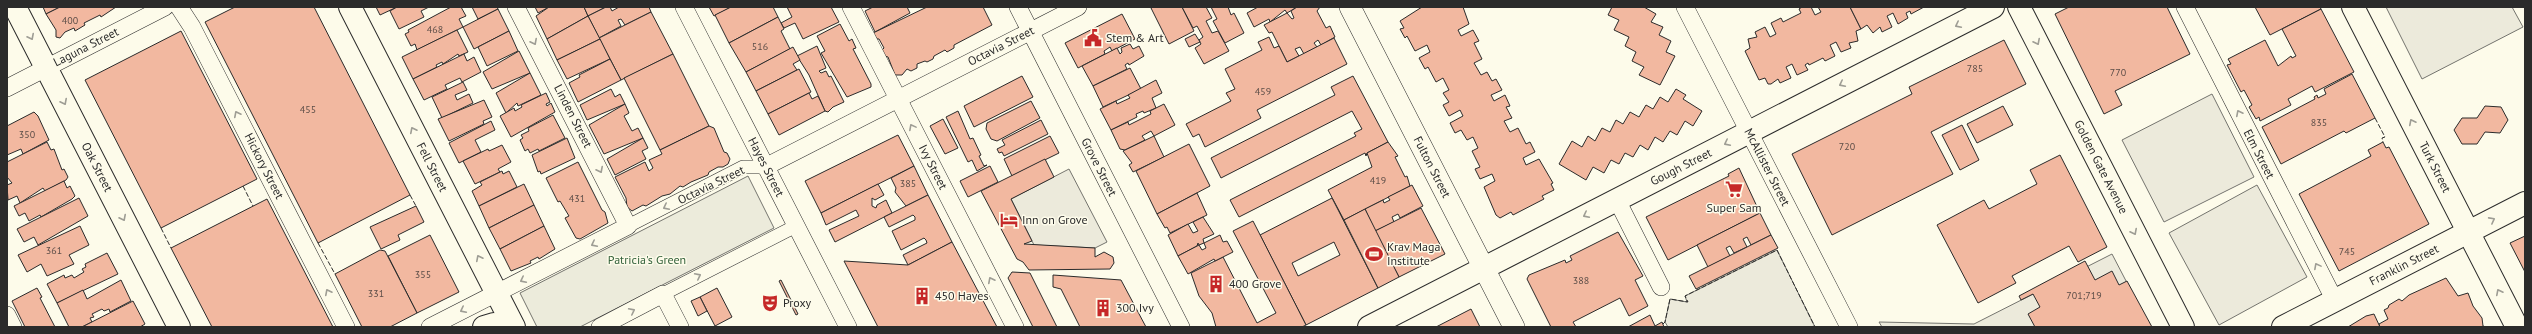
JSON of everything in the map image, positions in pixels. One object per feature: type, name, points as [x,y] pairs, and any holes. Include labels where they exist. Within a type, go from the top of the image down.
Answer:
[{"type":"main road","name":"Oak Street","points":[[15,7],[179,327]]},
{"type":"main road","name":"Fell Street","points":[[350,7],[514,327]]},
{"type":"main road","name":"Gough Street","points":[[1369,327],[1993,7]]},
{"type":"main road","name":"Golden Gate Avenue","points":[[2019,7],[2183,327]]},
{"type":"main road","name":"Turk Street","points":[[2353,7],[2517,327]]},
{"type":"main road","name":"Franklin Street","points":[[2283,327],[2525,203]]},
{"type":"main road","points":[[484,327],[494,324],[514,327]]},
{"type":"street","name":"Laguna Street","points":[[7,88],[165,7]]},
{"type":"street","name":"Hickory Street","points":[[179,7],[192,27],[346,327]]},
{"type":"street","name":"Linden Street","points":[[516,7],[628,226]]},
{"type":"street","name":"Hayes Street","points":[[684,7],[848,327]]},
{"type":"street","name":"Ivy Street","points":[[851,7],[1015,327]]},
{"type":"street","name":"Grove Street","points":[[1018,7],[1181,327]]},
{"type":"street","name":"Octavia Street","points":[[430,327],[743,167],[766,166],[1078,7]]},
{"type":"street","name":"Fulton Street","points":[[1350,7],[1514,327]]},
{"type":"street","name":"McAllister Street","points":[[1685,7],[1849,327]]},
{"type":"street","name":"Elm Street","points":[[2184,7],[2335,300]]},
{"type":"street","points":[[1617,200],[1661,287]]},
{"type":"street","points":[[600,327],[796,226]]},
{"type":"street","points":[[664,294],[680,327]]},
{"type":"street","points":[[7,315],[13,327]]},
{"type":"green space","name":"Patricia's Green","points":[[748,176],[774,228],[580,327],[537,327],[520,293]]},
{"type":"shaded area","points":[[2386,7],[2512,7],[2523,27],[2422,79]]},
{"type":"shaded area","points":[[2212,94],[2254,177],[2164,222],[2122,140]]},
{"type":"shaded area","points":[[1069,169],[1107,242],[1095,248],[1034,245],[1011,199]]},
{"type":"shaded area","points":[[2257,185],[2307,277],[2219,325],[2169,233]]},
{"type":"shaded area","points":[[1777,250],[1815,327],[1668,327],[1665,322],[1670,299],[1687,302],[1685,296]]},
{"type":"shaded area","points":[[2112,254],[2150,327],[1882,327],[1879,322],[1974,324]]},
{"type":"building","points":[[43,7],[60,7],[46,14]]},
{"type":"building","points":[[60,7],[116,7],[101,17],[100,15],[84,23],[85,25],[75,31],[74,28],[65,32],[60,38],[56,37],[56,30],[46,14]]},
{"type":"building","points":[[235,7],[314,7],[410,195],[318,243],[205,22]]},
{"type":"building","points":[[376,7],[397,7],[380,15]]},
{"type":"building","points":[[397,7],[429,7],[421,11],[424,17],[399,29],[390,11]]},
{"type":"building","points":[[451,7],[461,7],[466,16],[459,19],[463,27],[417,50],[415,44],[411,46],[405,34],[409,32],[408,30]]},
{"type":"building","points":[[472,7],[497,7],[498,9],[478,19]]},
{"type":"building","points":[[535,7],[549,7],[538,13]]},
{"type":"building","points":[[549,7],[584,7],[588,16],[547,39],[536,16]]},
{"type":"building","points":[[584,7],[606,7],[588,16]]},
{"type":"building","points":[[606,7],[610,7],[612,11],[619,7],[649,7],[651,12],[625,25],[621,19],[618,20],[621,26],[599,38],[588,16]]},
{"type":"building","points":[[709,7],[731,7],[714,16]]},
{"type":"building","points":[[731,7],[773,7],[778,17],[729,43],[715,15]]},
{"type":"building","points":[[787,7],[831,7],[839,22],[803,39],[795,23],[784,28],[781,23],[792,17]]},
{"type":"building","points":[[873,7],[907,7],[910,13],[875,32],[865,11]]},
{"type":"building","points":[[927,7],[983,7],[992,25],[954,45],[954,48],[947,52],[945,50],[927,62],[925,61],[917,64],[917,68],[911,71],[907,69],[902,75],[895,75],[888,57],[885,56],[882,50],[884,48],[879,39],[877,39],[873,33]]},
{"type":"building","points":[[1182,7],[1194,31],[1169,44],[1151,8]]},
{"type":"building","points":[[1182,7],[1206,7],[1212,18],[1206,21],[1212,33],[1218,31],[1229,51],[1204,64],[1195,48],[1201,44],[1199,40],[1203,37],[1197,26],[1193,28]]},
{"type":"building","points":[[1211,7],[1228,7],[1231,15],[1234,13],[1244,33],[1225,43],[1213,21],[1217,19]]},
{"type":"building","points":[[1258,7],[1297,7],[1287,13],[1285,10],[1270,22],[1269,19],[1254,27],[1247,13]]},
{"type":"building","points":[[1297,7],[1320,7],[1317,11],[1326,28],[1330,26],[1335,37],[1321,45],[1318,40],[1314,43],[1317,47],[1304,54],[1300,47],[1295,49],[1299,56],[1287,62],[1272,32],[1269,33],[1264,25],[1287,13],[1292,19],[1294,18],[1291,11]]},
{"type":"building","points":[[1422,7],[1463,7],[1469,24],[1458,30],[1461,36],[1473,30],[1479,41],[1474,43],[1482,59],[1474,63],[1481,75],[1487,72],[1492,81],[1496,79],[1502,90],[1491,95],[1494,101],[1505,95],[1510,106],[1506,107],[1512,118],[1504,121],[1510,132],[1518,128],[1526,144],[1530,142],[1535,152],[1523,158],[1526,165],[1539,159],[1553,183],[1551,184],[1554,190],[1542,196],[1544,199],[1513,215],[1511,212],[1500,218],[1496,215],[1484,187],[1495,181],[1492,174],[1480,179],[1475,169],[1480,167],[1472,151],[1478,148],[1473,137],[1467,140],[1461,130],[1455,133],[1450,123],[1463,116],[1460,110],[1449,116],[1443,105],[1449,102],[1443,93],[1449,90],[1443,78],[1436,82],[1428,67],[1425,69],[1419,58],[1430,52],[1427,45],[1415,51],[1407,36],[1405,38],[1400,29],[1404,28],[1400,21]]},
{"type":"building","points":[[1612,7],[1644,7],[1656,14],[1651,22],[1663,27],[1659,35],[1671,41],[1666,52],[1675,56],[1660,85],[1639,75],[1644,67],[1632,61],[1636,52],[1625,46],[1629,37],[1614,30],[1619,20],[1608,15]]},
{"type":"building","points":[[1802,7],[1811,7],[1815,15],[1821,12],[1818,7],[1850,7],[1861,29],[1856,31],[1858,41],[1849,43],[1851,48],[1841,52],[1836,42],[1830,45],[1835,56],[1825,61],[1823,58],[1809,65],[1808,63],[1805,65],[1808,70],[1797,75],[1792,64],[1786,67],[1791,78],[1780,83],[1778,79],[1771,84],[1768,84],[1765,78],[1759,80],[1745,51],[1750,48],[1748,39],[1757,37],[1755,32],[1765,27],[1770,37],[1776,34],[1771,23],[1781,18],[1783,22],[1801,13],[1799,9]]},
{"type":"building","points":[[1850,7],[1924,7],[1911,14],[1910,11],[1906,13],[1908,18],[1898,24],[1893,13],[1887,16],[1892,27],[1882,32],[1880,27],[1873,33],[1867,25],[1861,29]]},
{"type":"building","points":[[2069,7],[2167,7],[2190,54],[2115,91],[2122,105],[2104,114],[2055,14]]},
{"type":"building","points":[[2255,7],[2320,7],[2321,9],[2270,35]]},
{"type":"building","points":[[498,9],[509,31],[474,49],[463,27]]},
{"type":"building","points":[[2321,9],[2354,72],[2315,92],[2312,86],[2288,99],[2291,105],[2260,121],[2259,117],[2256,119],[2249,107],[2252,105],[2244,90],[2241,92],[2227,65],[2231,64],[2228,59],[2265,40],[2278,66],[2291,56],[2292,58],[2296,56],[2282,29]]},
{"type":"building","points":[[651,12],[673,54],[621,80],[599,38]]},
{"type":"building","points":[[1122,14],[1135,39],[1112,51],[1110,47],[1104,51],[1105,54],[1078,68],[1065,43]]},
{"type":"building","points":[[588,16],[600,39],[557,60],[547,39]]},
{"type":"building","points":[[778,17],[784,29],[781,31],[790,49],[746,72],[729,43]]},
{"type":"building","points":[[840,24],[849,41],[852,39],[856,48],[853,49],[871,84],[871,87],[847,97],[821,53],[825,51],[817,36]]},
{"type":"building","points":[[457,30],[468,52],[459,56],[458,54],[443,64],[442,62],[436,65],[437,67],[413,79],[402,57]]},
{"type":"building","points":[[181,31],[257,179],[161,228],[85,80]]},
{"type":"building","points":[[509,31],[518,51],[487,66],[478,47]]},
{"type":"building","points":[[1195,34],[1200,42],[1189,47],[1185,39]]},
{"type":"building","points":[[1269,37],[1274,48],[1279,46],[1287,62],[1334,38],[1347,64],[1257,110],[1261,118],[1205,147],[1199,134],[1193,137],[1186,124],[1231,101],[1226,93],[1235,89],[1225,69],[1262,50],[1258,42]]},
{"type":"building","points":[[600,39],[610,59],[567,79],[557,60]]},
{"type":"building","points":[[2004,40],[2026,84],[1931,132],[1953,174],[1832,235],[1792,154],[1912,94],[1909,87]]},
{"type":"building","points":[[1130,44],[1133,49],[1139,46],[1144,56],[1129,65],[1128,63],[1125,65],[1127,69],[1093,86],[1082,66],[1117,48],[1120,54],[1122,52],[1121,48]]},
{"type":"building","points":[[817,46],[826,68],[819,71],[821,73],[826,71],[829,77],[831,76],[844,102],[833,107],[828,112],[825,111],[809,75],[797,56]]},
{"type":"building","points":[[793,47],[800,60],[793,64],[797,70],[756,91],[746,72]]},
{"type":"building","points":[[519,51],[530,73],[492,89],[483,72]]},
{"type":"building","points":[[464,54],[467,61],[474,57],[481,72],[462,82],[460,78],[445,85],[447,89],[424,100],[413,79]]},
{"type":"building","points":[[673,54],[709,126],[660,150],[624,78]]},
{"type":"building","points":[[610,59],[621,80],[578,102],[569,83],[580,77],[579,75]]},
{"type":"building","points":[[1130,68],[1141,89],[1103,107],[1093,86]]},
{"type":"building","points":[[799,69],[811,92],[768,114],[756,91]]},
{"type":"building","points":[[530,73],[541,95],[518,106],[517,103],[506,113],[496,93]]},
{"type":"building","points":[[2352,74],[2375,118],[2346,133],[2344,131],[2281,164],[2262,127],[2315,99],[2314,97],[2317,95],[2318,98],[2326,94],[2324,89]]},
{"type":"building","points":[[1022,76],[1033,97],[974,127],[964,106]]},
{"type":"building","points":[[1353,76],[1388,142],[1367,153],[1366,156],[1365,153],[1239,217],[1230,200],[1356,136],[1354,133],[1362,129],[1352,111],[1221,178],[1211,158],[1335,95],[1331,87]]},
{"type":"building","points":[[1156,80],[1162,93],[1152,98],[1156,108],[1144,113],[1143,111],[1136,114],[1137,117],[1111,130],[1100,109],[1116,101],[1117,104],[1130,98],[1128,95]]},
{"type":"building","points":[[463,82],[467,90],[455,95],[457,100],[469,94],[473,103],[442,118],[432,97]]},
{"type":"building","points":[[611,89],[615,97],[620,94],[625,104],[587,120],[580,105]]},
{"type":"building","points":[[1676,89],[1686,95],[1683,99],[1702,111],[1693,126],[1685,121],[1677,135],[1670,131],[1663,142],[1655,137],[1648,150],[1640,145],[1633,157],[1625,153],[1619,164],[1611,160],[1604,173],[1593,167],[1586,180],[1559,164],[1572,141],[1582,147],[1588,136],[1595,141],[1602,128],[1610,132],[1616,120],[1623,124],[1630,112],[1639,117],[1646,105],[1653,109],[1660,97],[1668,102]]},
{"type":"building","points":[[546,93],[550,102],[546,104],[547,106],[551,103],[555,112],[511,137],[500,116],[514,108],[515,111],[522,107],[521,105]]},
{"type":"building","points":[[809,93],[812,99],[818,96],[825,111],[779,135],[768,114]]},
{"type":"building","points":[[484,100],[492,117],[483,121],[484,124],[449,141],[438,119]]},
{"type":"building","points":[[1031,101],[1040,118],[997,141],[991,139],[986,129],[987,123]]},
{"type":"building","points":[[625,104],[629,113],[624,116],[632,131],[638,128],[643,138],[604,154],[589,125]]},
{"type":"building","points":[[1164,104],[1175,125],[1154,136],[1151,131],[1142,136],[1145,140],[1125,150],[1120,149],[1111,130],[1128,122],[1129,125],[1151,114],[1150,111]]},
{"type":"building","points":[[2003,106],[2013,125],[1977,143],[1967,124]]},
{"type":"building","points":[[2485,106],[2501,107],[2508,120],[2500,133],[2485,132],[2477,144],[2462,144],[2454,130],[2462,118],[2477,118]]},
{"type":"building","points":[[958,111],[970,139],[973,138],[981,155],[979,156],[984,166],[987,165],[977,171],[972,160],[968,162],[946,117]]},
{"type":"building","points":[[34,112],[38,116],[49,140],[23,154],[21,149],[7,155],[7,126]]},
{"type":"building","points":[[553,115],[565,138],[539,151],[538,149],[530,153],[528,149],[525,151],[520,140],[523,138],[521,135],[529,131],[528,128]]},
{"type":"building","points":[[943,119],[958,148],[945,154],[930,126]]},
{"type":"building","points":[[1041,120],[1048,134],[1004,156],[1002,152],[999,153],[997,149],[1005,145],[1002,140]]},
{"type":"building","points":[[491,121],[495,130],[475,140],[481,152],[459,163],[449,143]]},
{"type":"building","points":[[1962,125],[1979,160],[1960,170],[1942,135]]},
{"type":"building","points":[[709,126],[714,128],[724,152],[727,153],[730,159],[728,164],[723,167],[718,167],[709,172],[708,175],[683,187],[680,186],[670,194],[662,196],[646,206],[643,205],[632,211],[627,207],[626,198],[615,177],[645,162],[649,171],[653,168],[649,160],[662,154],[660,150]]},
{"type":"building","points":[[898,135],[914,166],[821,213],[805,181]]},
{"type":"building","points":[[1050,136],[1059,153],[1012,176],[1004,159]]},
{"type":"building","points":[[1154,136],[1164,157],[1133,172],[1129,165],[1132,163],[1123,151]]},
{"type":"building","points":[[567,138],[575,158],[541,174],[540,171],[538,172],[532,155]]},
{"type":"building","points":[[643,138],[648,148],[642,151],[646,159],[615,175],[607,159]]},
{"type":"building","points":[[47,142],[51,150],[54,149],[62,170],[64,169],[68,177],[66,180],[45,191],[43,188],[20,203],[17,196],[8,200],[7,185],[12,183],[7,177],[7,162]]},
{"type":"building","points":[[1388,142],[1398,156],[1395,157],[1405,177],[1407,176],[1410,186],[1344,220],[1328,190],[1372,167],[1367,153]]},
{"type":"building","points":[[2383,142],[2386,148],[2389,147],[2429,224],[2339,271],[2299,194],[2371,156],[2368,150]]},
{"type":"building","points":[[1189,144],[1210,186],[1157,214],[1136,171]]},
{"type":"building","points":[[502,145],[511,162],[498,169],[500,172],[475,184],[463,161],[488,149],[489,151]]},
{"type":"building","points":[[2060,155],[2107,247],[2078,262],[2069,246],[2012,276],[2016,283],[1978,303],[1937,225],[1984,200],[1989,209],[2037,184],[2030,170]]},
{"type":"building","name":"Inn on Grove","points":[[1045,159],[1054,177],[1011,199],[1032,241],[1024,244],[1095,248],[1095,257],[1104,252],[1113,257],[1114,263],[1110,269],[1029,270],[1023,262],[1017,259],[981,191]]},
{"type":"building","points":[[578,162],[602,210],[605,212],[608,223],[580,239],[576,238],[565,218],[569,216],[560,201],[558,202],[546,178]]},
{"type":"building","points":[[914,166],[928,195],[906,206],[895,192],[896,188],[891,178]]},
{"type":"building","points":[[990,166],[998,182],[968,197],[960,181]]},
{"type":"building","points":[[1739,168],[1760,213],[1668,260],[1646,217],[1729,176],[1728,174]]},
{"type":"building","points":[[502,171],[503,174],[509,171],[517,187],[479,206],[472,191],[482,185],[480,182]]},
{"type":"building","points":[[64,181],[67,188],[70,186],[75,196],[72,199],[41,217],[40,215],[29,221],[25,213],[19,216],[14,206]]},
{"type":"building","points":[[524,184],[534,205],[489,228],[479,206]]},
{"type":"building","points":[[878,184],[884,195],[875,200],[872,198],[872,206],[876,208],[877,205],[886,200],[892,213],[835,242],[829,230],[859,216],[856,210],[826,225],[821,213]]},
{"type":"building","points":[[1412,185],[1423,206],[1400,218],[1398,214],[1392,217],[1394,222],[1375,231],[1365,209],[1383,200],[1384,203],[1390,200],[1388,197]]},
{"type":"building","points":[[1197,193],[1207,215],[1170,233],[1167,227],[1165,228],[1157,214]]},
{"type":"building","points":[[928,195],[952,242],[908,265],[903,255],[927,243],[926,240],[924,238],[901,250],[892,231],[915,220],[915,217],[913,215],[889,227],[884,217]]},
{"type":"building","points":[[79,198],[88,216],[38,245],[34,237],[24,242],[17,229]]},
{"type":"building","points":[[1332,198],[1378,288],[1306,325],[1260,235]],"holes":[[[1334,242],[1340,255],[1298,276],[1292,263]]]},
{"type":"building","points":[[267,199],[333,327],[212,327],[171,248]]},
{"type":"building","points":[[534,205],[544,226],[500,249],[489,228]]},
{"type":"building","points":[[416,206],[424,222],[398,235],[400,240],[381,249],[370,227]]},
{"type":"building","points":[[1421,208],[1445,254],[1399,277],[1375,231]]},
{"type":"building","name":"Krav Maga Institute","points":[[1365,209],[1399,277],[1378,288],[1344,220]]},
{"type":"building","points":[[1760,213],[1771,235],[1751,245],[1747,237],[1743,239],[1747,247],[1734,253],[1730,246],[1726,248],[1730,256],[1708,267],[1697,245]]},
{"type":"building","points":[[1203,217],[1214,234],[1203,239],[1204,243],[1199,245],[1198,243],[1197,246],[1178,256],[1168,235],[1188,224],[1193,233],[1198,231],[1193,222]]},
{"type":"building","name":"400 Grove","points":[[1253,221],[1306,325],[1302,327],[1216,327],[1212,313],[1199,296],[1191,273],[1223,257],[1257,323],[1276,313],[1233,231]]},
{"type":"building","points":[[80,226],[89,245],[69,255],[74,264],[47,276],[41,264],[27,272],[18,255]]},
{"type":"building","points":[[544,226],[555,249],[539,259],[538,257],[530,261],[531,263],[511,271],[500,249]]},
{"type":"building","points":[[1618,232],[1643,276],[1635,280],[1648,306],[1629,316],[1620,298],[1573,322],[1576,327],[1551,327],[1527,279],[1529,275],[1565,260],[1566,263],[1572,260],[1570,256]]},
{"type":"building","points":[[430,235],[459,292],[417,313],[388,256]]},
{"type":"building","points":[[1220,235],[1223,242],[1227,241],[1233,252],[1215,261],[1214,259],[1188,274],[1178,256],[1199,245],[1202,250],[1206,248],[1204,243]]},
{"type":"building","points":[[1771,235],[1778,248],[1696,289],[1689,276]]},
{"type":"building","points":[[2525,236],[2525,272],[2510,243]]},
{"type":"building","name":"450 Hayes","points":[[952,242],[997,327],[878,327],[844,261],[908,265]]},
{"type":"building","points":[[380,250],[385,251],[417,313],[390,327],[362,327],[335,274]]},
{"type":"building","points":[[107,253],[118,274],[57,303],[47,284],[64,275],[65,278],[72,275],[74,278],[84,272],[82,269],[86,267],[85,264]]},
{"type":"building","points":[[2085,261],[2095,280],[2112,271],[2119,285],[2127,281],[2152,327],[2035,327],[2028,314],[2040,307],[2033,294],[2021,300],[2019,296]]},
{"type":"building","points":[[1012,272],[1030,273],[1057,327],[1033,327],[1008,278]]},
{"type":"building","name":"300 Ivy","points":[[1053,275],[1121,280],[1146,327],[1080,327],[1061,289],[1053,287]]},
{"type":"building","points":[[2446,278],[2458,296],[2468,293],[2473,306],[2482,318],[2483,326],[2486,327],[2380,327],[2379,324],[2388,319],[2384,310],[2388,308],[2389,305],[2399,299],[2402,301],[2409,295]]},
{"type":"building","points":[[121,280],[131,301],[110,312],[109,309],[104,311],[102,309],[92,314],[94,317],[90,318],[92,322],[82,327],[69,327],[57,303],[83,290],[87,299]]},
{"type":"building","points":[[781,280],[798,314],[796,315],[779,281]]},
{"type":"building","points":[[37,288],[42,297],[40,298],[55,327],[25,327],[12,301]]},
{"type":"building","points":[[717,288],[732,317],[715,326],[700,297]]},
{"type":"building","points":[[700,297],[707,311],[698,316],[691,301]]},
{"type":"building","points":[[133,301],[145,324],[140,327],[82,327]]},
{"type":"building","points":[[1471,309],[1480,327],[1436,327]]},
{"type":"building","points":[[2374,314],[2380,327],[2348,327],[2366,316]]},
{"type":"building","points":[[1650,315],[1655,326],[1662,322],[1664,327],[1628,327]]},
{"type":"fence","points":[[2375,118],[2385,137],[2382,138],[2383,142]]},
{"type":"fence","points":[[243,186],[253,206]]},
{"type":"fence","points":[[410,195],[416,206]]},
{"type":"fence","points":[[161,228],[171,248]]},
{"type":"fence","points":[[318,243],[335,274]]},
{"type":"fence","points":[[1663,324],[1665,322],[1670,299],[1688,302],[1685,296],[1777,250],[1815,327]]},
{"type":"place","name":"Stem & Art","points":[[1093,38]]},
{"type":"place","name":"Super Sam","points":[[1734,189]]},
{"type":"place","name":"Inn on Grove","points":[[1009,220]]},
{"type":"place","name":"Krav Maga Institute","points":[[1374,254]]},
{"type":"place","name":"400 Grove","points":[[1216,284]]},
{"type":"place","name":"450 Hayes","points":[[922,296]]},
{"type":"place","name":"Proxy","points":[[770,303]]},
{"type":"place","name":"300 Ivy","points":[[1103,308]]}]
